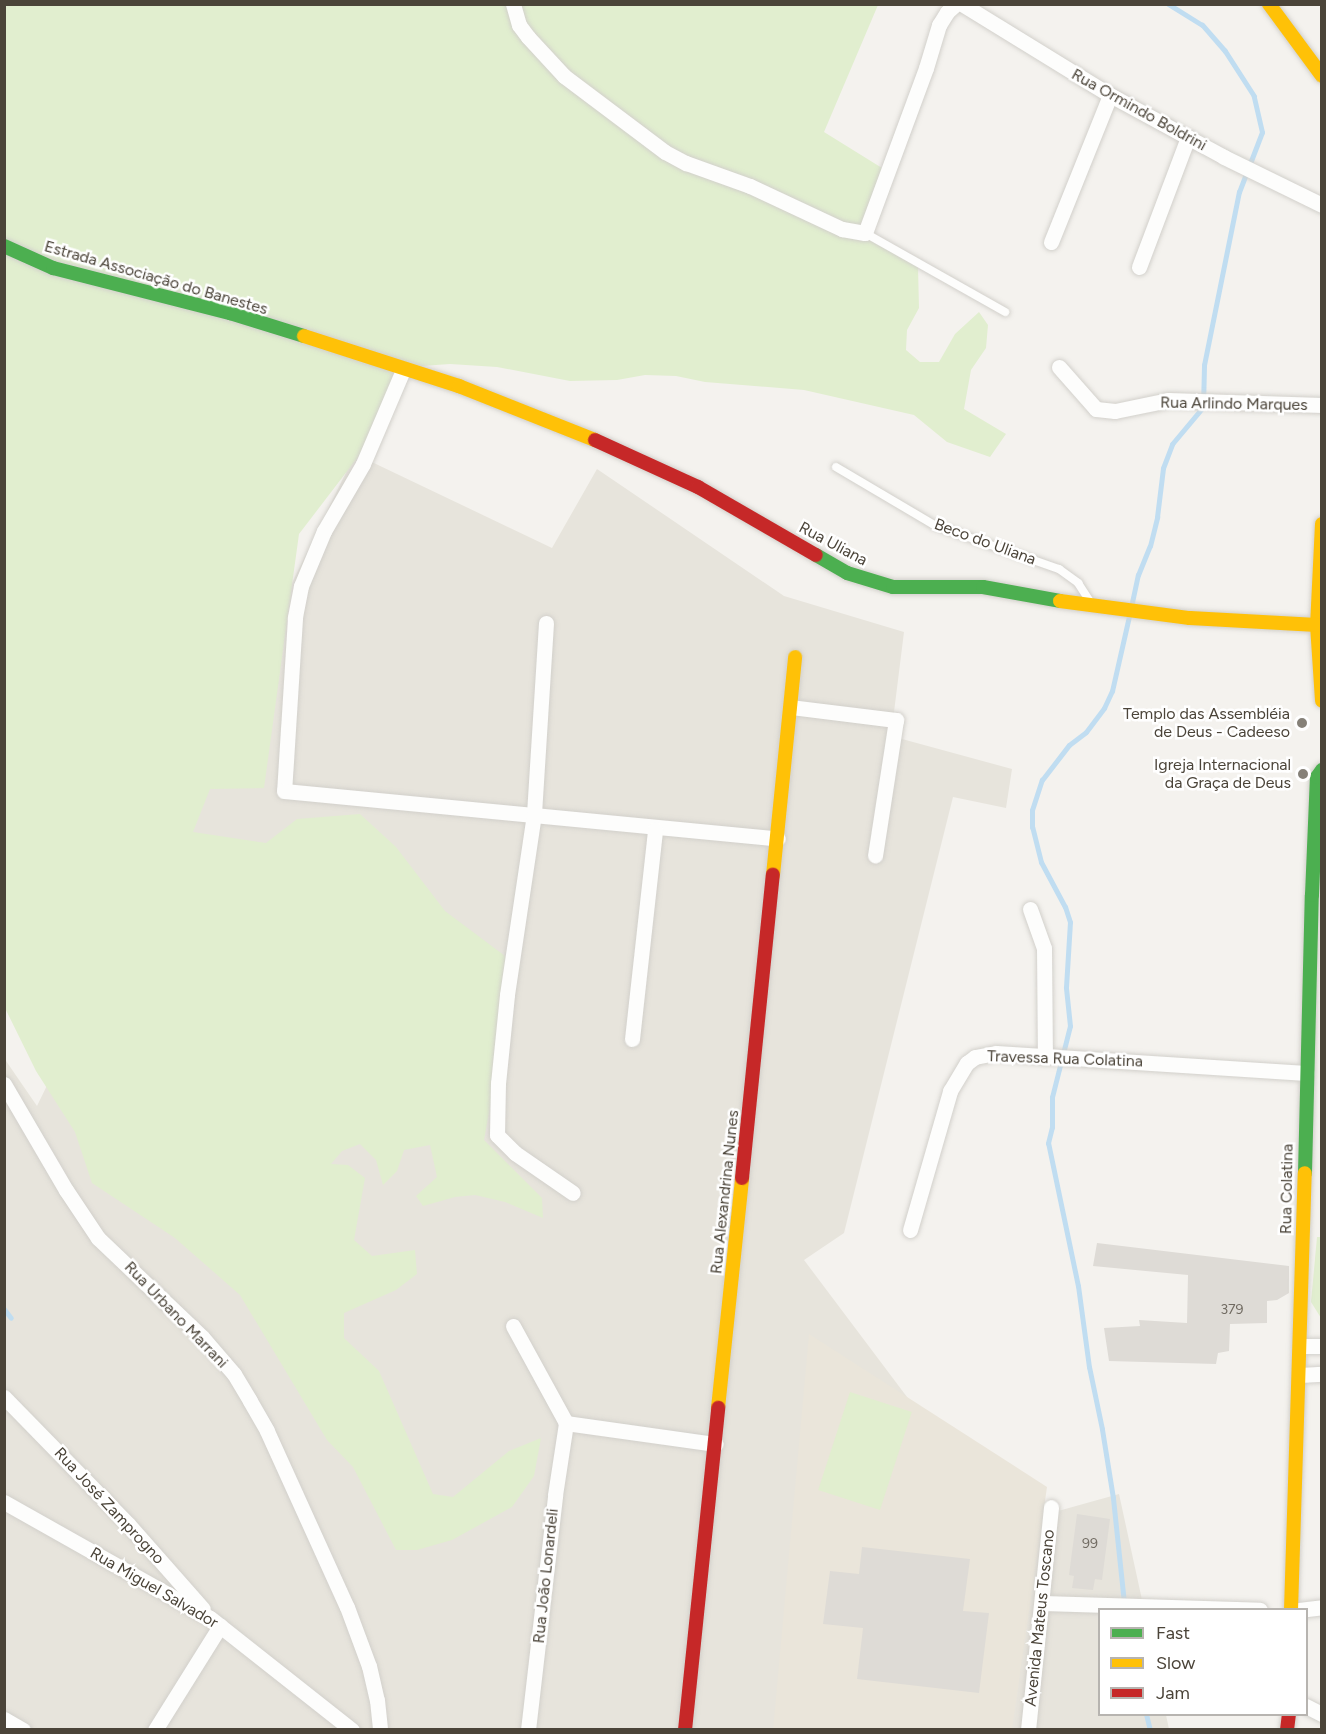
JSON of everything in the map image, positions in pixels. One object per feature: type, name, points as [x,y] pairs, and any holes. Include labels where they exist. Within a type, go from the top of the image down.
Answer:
[{"type":"street","points":[[513,4],[519,25],[564,76],[665,152],[686,163],[761,190],[842,229],[865,233],[926,68],[939,25],[947,12],[956,4]]},
{"type":"street","name":"Rua Ormindo Boldrini","points":[[962,4],[1110,95],[1260,176],[1322,206]]},
{"type":"street","points":[[1269,4],[1322,76]]},
{"type":"street","points":[[1051,242],[1110,95]]},
{"type":"street","points":[[1139,267],[1188,137]]},
{"type":"street","name":"Estrada Associação do Banestes","points":[[4,246],[53,268],[135,291],[230,313],[403,370]]},
{"type":"street","name":"Rua Arlindo Marques","points":[[1059,367],[1096,409],[1115,411],[1168,400],[1322,405]]},
{"type":"street","points":[[403,370],[363,464],[324,531],[301,586],[295,618],[284,791],[534,814],[655,829],[778,839]]},
{"type":"street","name":"Rua Uliana","points":[[403,370],[459,386],[613,447],[698,487],[847,573],[869,581],[893,587],[983,587],[1143,614],[1317,625]]},
{"type":"street","points":[[1322,524],[1317,625],[1322,701]]},
{"type":"street","points":[[546,623],[534,814],[507,995],[498,1083],[497,1135],[510,1149],[573,1193]]},
{"type":"street","name":"Rua Alexandrina Nunes","points":[[685,1730],[795,657]]},
{"type":"street","points":[[790,707],[896,720],[875,855]]},
{"type":"street","name":"Rua Colatina","points":[[1291,1608],[1300,1375],[1306,1073],[1317,897],[1320,775]]},
{"type":"street","points":[[632,1039],[655,829]]},
{"type":"street","points":[[1030,909],[1041,936],[1045,956],[1057,1057]]},
{"type":"street","name":"Travessa Rua Colatina","points":[[910,1230],[950,1091],[967,1063],[985,1054],[1306,1073]]},
{"type":"street","name":"Rua Urbano Marrani","points":[[4,1084],[66,1190],[98,1238],[202,1337],[234,1374],[250,1401],[267,1431],[347,1607],[369,1666],[377,1700],[380,1730]]},
{"type":"street","points":[[513,1326],[566,1423],[716,1444]]},
{"type":"street","points":[[1300,1346],[1322,1346]]},
{"type":"street","points":[[1300,1375],[1322,1374]]},
{"type":"street","name":"Rua José Zamprogno","points":[[4,1397],[128,1524],[215,1622]]},
{"type":"street","name":"Rua João Lonardeli","points":[[528,1730],[555,1495],[566,1423]]},
{"type":"street","name":"Rua Miguel Salvador","points":[[4,1502],[215,1622],[352,1730]]},
{"type":"street","name":"Avenida Mateus Toscano","points":[[1028,1730],[1051,1507]]},
{"type":"street","points":[[1042,1603],[1197,1608]]},
{"type":"street","points":[[155,1730],[215,1622]]},
{"type":"street","points":[[1308,1707],[1322,1714]]},
{"type":"street","points":[[4,1719],[23,1730]]},
{"type":"lane","points":[[865,233],[1005,312]]},
{"type":"lane","name":"Beco do Uliana","points":[[836,467],[934,525],[1059,569],[1078,583],[1093,607]]},
{"type":"shaded area","points":[[355,454],[552,548],[597,469],[784,596],[904,632],[891,736],[1012,769],[1006,808],[953,797],[844,1233],[804,1260],[1004,1526],[1119,1494],[1144,1608],[1098,1608],[1098,1716],[1166,1716],[1169,1729],[5,1729],[4,1058],[37,1106]]},
{"type":"shaded area","points":[[809,1334],[1047,1487],[1012,1729],[773,1730]]},
{"type":"green space","points":[[5,5],[878,5],[824,132],[882,168],[872,228],[873,238],[918,267],[919,308],[907,330],[906,350],[920,362],[939,362],[955,334],[979,312],[988,325],[986,348],[971,370],[964,409],[1006,434],[990,457],[947,442],[914,415],[804,390],[705,382],[676,376],[645,375],[617,380],[570,381],[497,367],[450,364],[422,366],[403,380],[384,423],[299,534],[264,788],[210,789],[193,832],[266,843],[297,819],[360,814],[396,847],[445,911],[509,959],[496,1075],[484,1140],[542,1198],[543,1218],[505,1202],[475,1195],[455,1197],[423,1206],[416,1196],[437,1177],[430,1145],[404,1150],[397,1171],[383,1185],[376,1160],[360,1144],[342,1151],[331,1164],[348,1165],[365,1178],[354,1240],[372,1256],[415,1250],[417,1274],[396,1290],[344,1313],[344,1338],[379,1371],[433,1494],[453,1497],[509,1451],[541,1438],[534,1476],[512,1507],[452,1540],[417,1550],[396,1550],[353,1467],[327,1440],[240,1295],[175,1238],[92,1183],[75,1132],[36,1071],[5,1008]]},
{"type":"green space","points":[[1317,1237],[1321,1237],[1321,1318],[1311,1302]]},
{"type":"green space","points":[[850,1392],[912,1412],[880,1510],[818,1490]]},
{"type":"building","points":[[1097,1243],[1289,1266],[1289,1293],[1277,1300],[1267,1301],[1267,1323],[1230,1324],[1229,1351],[1218,1353],[1216,1364],[1109,1361],[1104,1328],[1140,1326],[1139,1320],[1187,1323],[1188,1275],[1093,1266]]},
{"type":"building","points":[[1077,1514],[1110,1519],[1102,1580],[1095,1579],[1093,1590],[1072,1588],[1074,1576],[1069,1575]]},
{"type":"building","points":[[862,1547],[970,1559],[963,1611],[989,1613],[979,1693],[857,1679],[863,1628],[823,1624],[830,1571],[859,1574]]},
{"type":"waterway","points":[[1131,607],[1138,575],[1150,546],[1157,517],[1163,468],[1172,444],[1203,407],[1204,365],[1239,192],[1262,132],[1254,96],[1225,51],[1202,25],[1168,4]]},
{"type":"waterway","points":[[1124,1603],[1113,1498],[1102,1429],[1089,1367],[1078,1286],[1048,1143],[1052,1127],[1052,1097],[1070,1026],[1066,987],[1070,922],[1065,907],[1041,862],[1032,827],[1032,810],[1042,780],[1069,745],[1086,732],[1104,708],[1112,691],[1129,616]]},
{"type":"waterway","points":[[4,1309],[11,1318]]},
{"type":"waterway","points":[[1146,1716],[1150,1730]]},
{"type":"traffic: fast","points":[[4,246],[53,268],[230,313],[304,336]]},
{"type":"traffic: fast","points":[[816,555],[847,573],[893,587],[983,587],[1060,601]]},
{"type":"traffic: fast","points":[[1305,1173],[1312,895],[1317,777],[1322,770]]},
{"type":"traffic: slow","points":[[1269,4],[1322,76]]},
{"type":"traffic: slow","points":[[304,336],[459,386],[595,440]]},
{"type":"traffic: slow","points":[[1322,524],[1317,625],[1322,701]]},
{"type":"traffic: slow","points":[[1060,601],[1190,618],[1317,625]]},
{"type":"traffic: slow","points":[[773,875],[795,657]]},
{"type":"traffic: slow","points":[[1291,1608],[1305,1173]]},
{"type":"traffic: slow","points":[[718,1408],[742,1178]]},
{"type":"traffic: jam","points":[[595,440],[698,487],[816,555]]},
{"type":"traffic: jam","points":[[742,1178],[773,875]]},
{"type":"traffic: jam","points":[[685,1730],[718,1408]]},
{"type":"traffic: jam","points":[[1287,1730],[1289,1716]]},
{"type":"place","name":"Templo das Assembléia de Deus - Cadeeso","points":[[1302,723]]},
{"type":"place","name":"Igreja Internacional da Graça de Deus","points":[[1303,774]]}]
